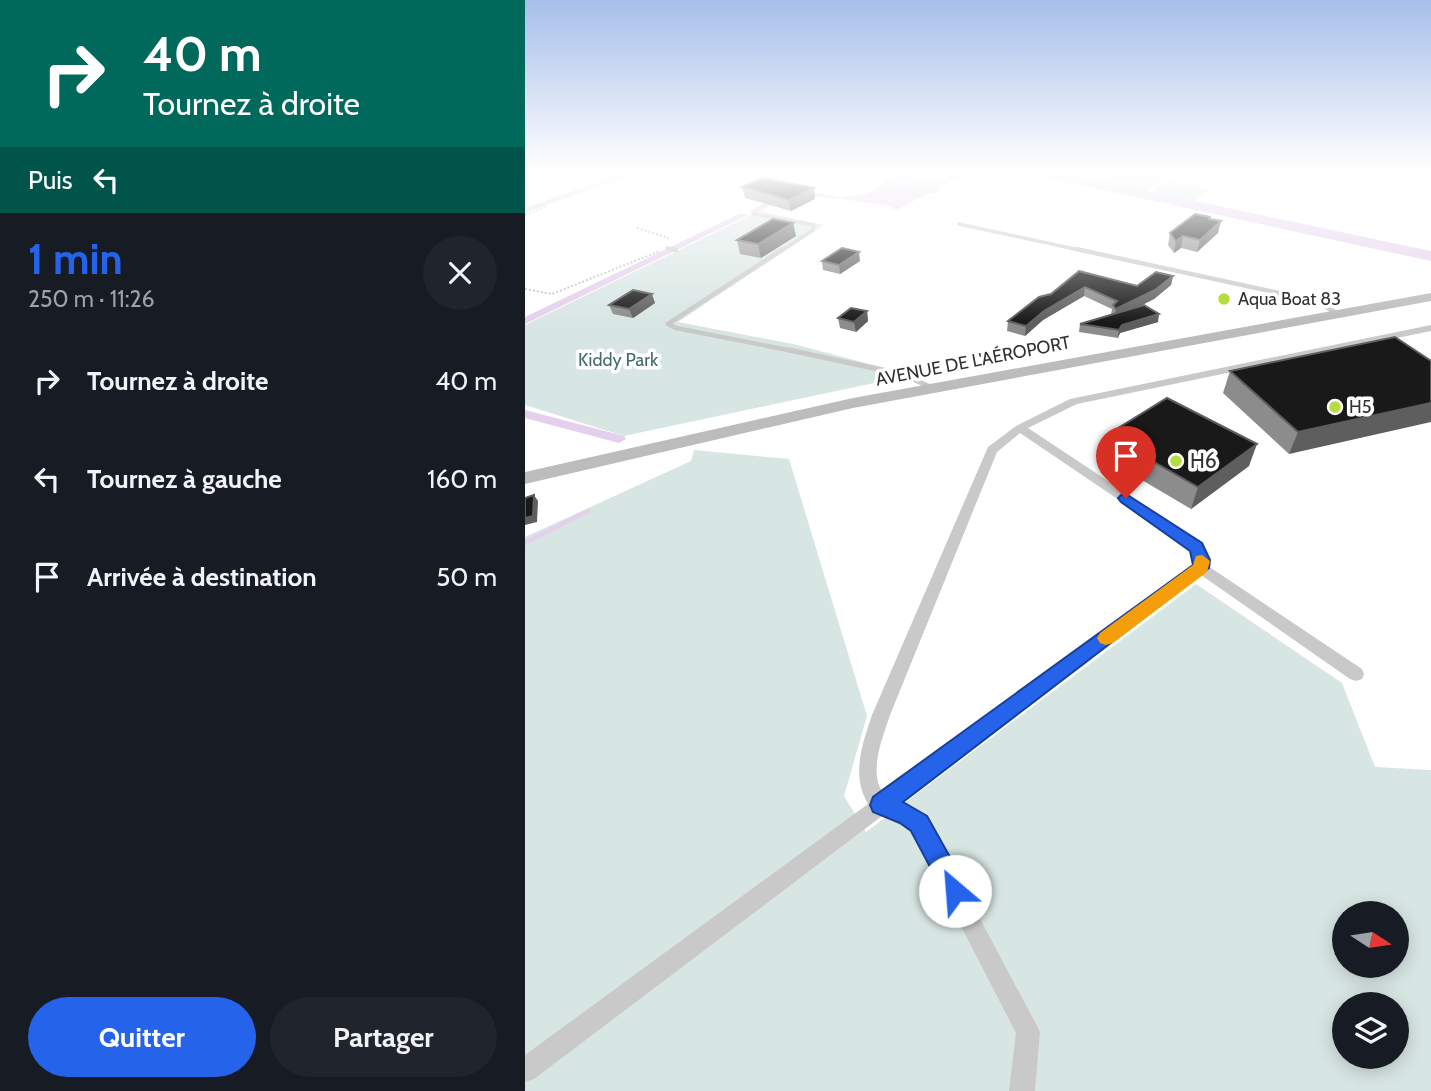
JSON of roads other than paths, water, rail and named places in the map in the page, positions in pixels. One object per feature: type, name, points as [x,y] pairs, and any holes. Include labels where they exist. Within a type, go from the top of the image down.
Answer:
[{"type":"main road","name":"AVENUE DE L'AÉROPORT","points":[[525,478],[933,388],[1431,297]]},
{"type":"street","points":[[1023,1091],[1028,1032],[919,824],[907,814],[881,805],[869,787],[868,776],[869,753],[881,715],[992,450],[1020,428],[1074,401],[1431,328]]},
{"type":"street","points":[[1020,428],[1189,541],[1200,554],[1201,568]]},
{"type":"street","points":[[1201,568],[1356,674]]},
{"type":"street","points":[[525,1070],[1201,568]]},
{"type":"lane","points":[[791,221],[814,225],[813,230],[668,324],[675,328],[771,344],[898,375],[927,383],[933,388]]},
{"type":"lane","points":[[959,224],[1316,301],[1338,314]]},
{"type":"lane","points":[[667,248],[676,250]]},
{"type":"waterway","points":[[525,321],[732,221]]},
{"type":"waterway","points":[[1267,221],[1431,256]]},
{"type":"waterway","points":[[525,414],[619,439]]},
{"type":"waterway","points":[[525,543],[588,511]]},
{"type":"place","name":"Aqua Boat 83","points":[[1224,299]]},
{"type":"place","name":"H5","points":[[1335,407]]},
{"type":"place","name":"H6","points":[[1176,461]]},
{"type":"park label","name":"Kiddy Park","points":[[618,360]]}]
